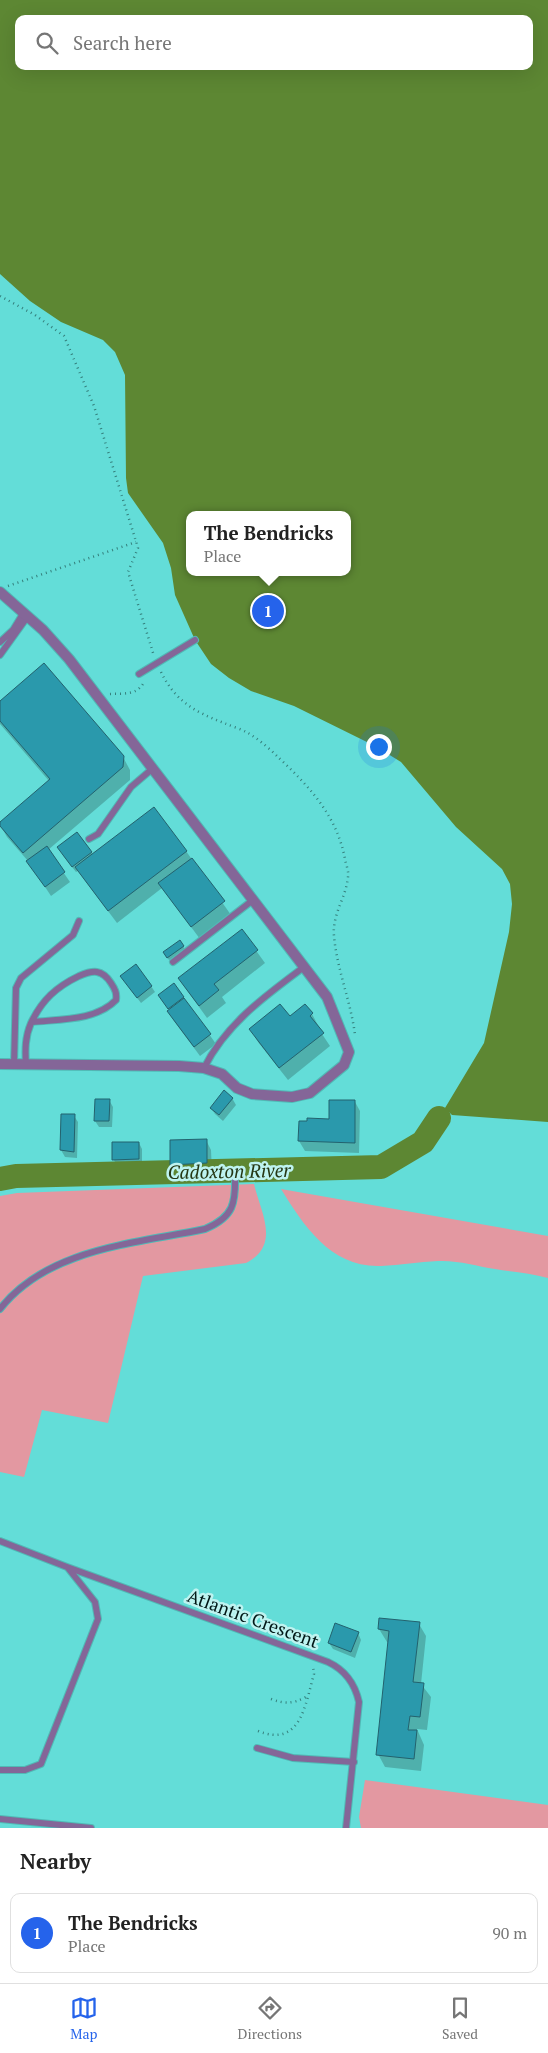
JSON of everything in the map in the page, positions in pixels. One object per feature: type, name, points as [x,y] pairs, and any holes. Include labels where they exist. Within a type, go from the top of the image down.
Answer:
[{"type":"street","points":[[0,590],[69,659],[327,997],[349,1052],[344,1064],[310,1093],[292,1097],[252,1094],[237,1088],[222,1074],[204,1068],[179,1066],[0,1064]]},
{"type":"lane","points":[[0,642],[26,614]]},
{"type":"lane","points":[[0,655],[26,614]]},
{"type":"lane","points":[[139,674],[194,640]]},
{"type":"lane","points":[[89,839],[98,834],[131,787],[152,769]]},
{"type":"lane","points":[[173,962],[253,900]]},
{"type":"lane","points":[[14,1065],[16,988],[22,978],[73,936],[79,921]]},
{"type":"lane","points":[[204,1068],[218,1044],[239,1019],[255,1004],[304,967]]},
{"type":"lane","points":[[26,1065],[25,1048],[32,1022],[55,990],[64,983],[88,972],[98,971],[106,976],[117,993],[116,1000],[103,1010],[59,1020],[32,1022]]},
{"type":"lane","points":[[0,1309],[8,1299],[38,1274],[68,1258],[205,1229],[217,1224],[230,1212],[236,1196],[235,1173]]},
{"type":"lane","name":"Atlantic Crescent","points":[[0,1541],[328,1662],[341,1669],[355,1688],[359,1702],[346,1828]]},
{"type":"lane","points":[[0,1770],[25,1770],[41,1764],[98,1619],[95,1602],[67,1567]]},
{"type":"lane","points":[[257,1748],[293,1758],[354,1762]]},
{"type":"lane","points":[[0,1819],[91,1828]]},
{"type":"path","points":[[0,296],[35,315],[64,336],[94,406],[138,548],[128,572],[157,663],[171,689],[185,705],[248,733],[301,779],[325,809],[342,840],[348,878],[336,912],[334,935],[342,979],[351,1007],[356,1036],[356,1044],[348,1049]]},
{"type":"path","points":[[0,590],[136,542]]},
{"type":"path","points":[[99,699],[110,694],[128,694],[140,689],[145,680],[146,670]]},
{"type":"path","points":[[258,1731],[278,1736],[289,1732],[298,1724],[314,1674],[312,1656]]},
{"type":"path","points":[[271,1698],[283,1703],[297,1702],[307,1696]]},
{"type":"shaded area","points":[[0,0],[548,0],[548,1122],[452,1115],[445,1108],[484,1043],[509,932],[512,904],[510,884],[502,869],[456,827],[401,762],[375,746],[294,706],[251,691],[229,678],[211,664],[195,640],[175,595],[171,568],[163,543],[128,493],[126,478],[125,375],[115,352],[103,340],[61,322],[30,301],[0,274]]},
{"type":"shaded area","points":[[254,1184],[266,1228],[266,1238],[257,1256],[246,1263],[143,1276],[108,1423],[42,1410],[24,1477],[0,1472],[0,1196],[17,1193]]},
{"type":"shaded area","points":[[281,1189],[548,1236],[548,1278],[453,1261],[381,1266],[363,1265],[348,1260],[333,1252],[321,1242],[299,1217]]},
{"type":"shaded area","points":[[365,1780],[548,1805],[548,1828],[361,1828],[359,1817]]},
{"type":"building","points":[[44,663],[124,756],[123,767],[23,853],[0,826],[0,822],[50,779],[0,721],[0,701]]},
{"type":"building","points":[[154,807],[187,851],[108,911],[75,867]]},
{"type":"building","points":[[77,832],[92,852],[72,867],[57,847]]},
{"type":"building","points":[[47,846],[65,872],[45,887],[26,861]]},
{"type":"building","points":[[192,858],[225,901],[191,927],[158,883]]},
{"type":"building","points":[[242,929],[258,950],[214,984],[219,990],[199,1006],[178,978]]},
{"type":"building","points":[[180,940],[184,946],[167,958],[163,952]]},
{"type":"building","points":[[136,964],[152,986],[137,998],[120,976]]},
{"type":"building","points":[[174,983],[184,997],[168,1009],[158,995]]},
{"type":"building","points":[[184,998],[211,1034],[194,1047],[167,1011]]},
{"type":"building","points":[[280,1004],[290,1016],[305,1004],[313,1013],[310,1016],[324,1033],[279,1068],[249,1029]]},
{"type":"building","points":[[224,1090],[233,1098],[219,1115],[210,1108]]},
{"type":"building","points":[[95,1099],[110,1099],[109,1121],[94,1121]]},
{"type":"building","points":[[329,1100],[355,1100],[355,1143],[298,1141],[299,1121],[307,1121],[307,1118],[329,1119]]},
{"type":"building","points":[[61,1114],[75,1114],[74,1152],[60,1150]]},
{"type":"building","points":[[207,1139],[207,1163],[170,1165],[170,1140]]},
{"type":"building","points":[[112,1142],[139,1142],[139,1159],[112,1160]]},
{"type":"building","points":[[379,1618],[420,1622],[413,1682],[424,1683],[420,1717],[410,1716],[408,1730],[417,1730],[414,1759],[376,1755],[389,1631],[378,1629]]},
{"type":"building","points":[[335,1623],[359,1632],[351,1652],[328,1643]]},
{"type":"waterway","name":"Cadoxton River","points":[[0,1179],[16,1176],[381,1167],[423,1142],[439,1118]]},
{"type":"place","name":"The Bendricks","points":[[268,611]]}]
